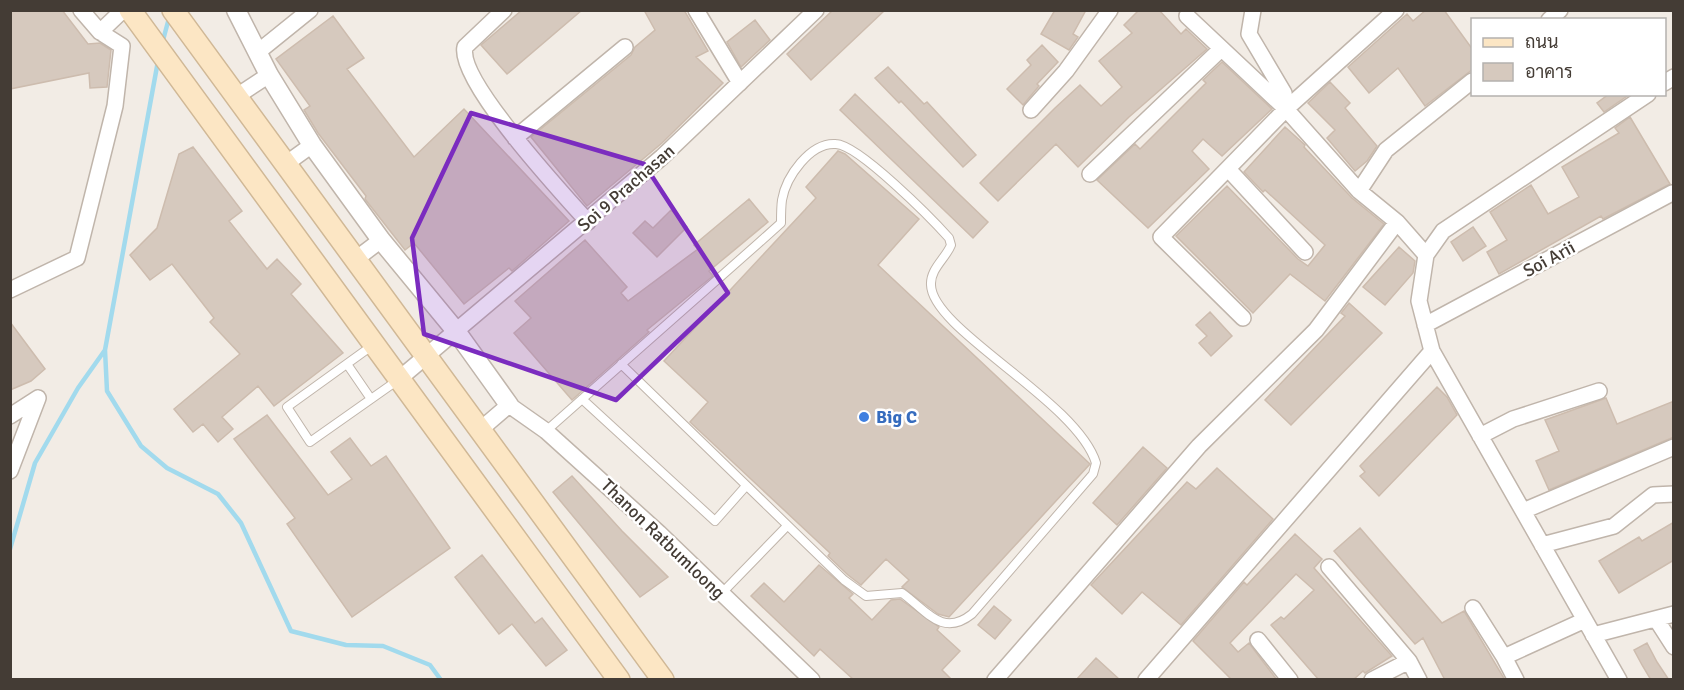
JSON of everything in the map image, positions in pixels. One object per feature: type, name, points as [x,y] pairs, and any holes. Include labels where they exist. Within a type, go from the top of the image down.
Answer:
[{"type":"main road","points":[[173,10],[663,680]]},
{"type":"main road","points":[[129,12],[619,680]]},
{"type":"street","points":[[10,290],[77,258],[115,106],[122,46],[100,32],[81,10]]},
{"type":"street","points":[[236,10],[269,75],[312,145],[381,240],[456,331],[509,405],[481,429]]},
{"type":"street","points":[[258,52],[310,10]]},
{"type":"street","points":[[504,10],[465,47],[463,54],[465,64],[515,138],[588,222]]},
{"type":"street","points":[[696,10],[740,83]]},
{"type":"street","name":"Soi 9 Prachasan","points":[[399,379],[588,222],[662,157],[816,10]]},
{"type":"street","points":[[1031,110],[1066,71],[1110,10]]},
{"type":"street","points":[[1253,10],[1249,34],[1284,93],[1286,109]]},
{"type":"street","points":[[1243,318],[1161,237],[1229,170],[1286,109],[1396,10]]},
{"type":"street","points":[[100,32],[129,12]]},
{"type":"street","points":[[1187,16],[1286,109],[1359,191],[1397,222],[1426,255]]},
{"type":"street","points":[[515,138],[624,47]]},
{"type":"street","points":[[1090,174],[1221,49]]},
{"type":"street","points":[[231,88],[269,75]]},
{"type":"street","points":[[1359,191],[1386,150],[1471,83]]},
{"type":"street","points":[[1619,680],[1432,351],[1419,301],[1426,255],[1443,231],[1645,96]]},
{"type":"street","points":[[287,163],[312,145]]},
{"type":"street","points":[[1229,170],[1305,252]]},
{"type":"street","name":"Soi Arii","points":[[1425,325],[1672,193]]},
{"type":"street","points":[[995,680],[1199,446],[1316,330],[1397,222]]},
{"type":"street","points":[[357,259],[381,240]]},
{"type":"street","points":[[1146,680],[1432,351]]},
{"type":"street","points":[[1480,436],[1513,419],[1599,391]]},
{"type":"street","points":[[10,416],[38,398],[10,471]]},
{"type":"street","name":"Thanon Ratbumloong","points":[[509,405],[546,431],[659,532],[812,680]]},
{"type":"street","points":[[1523,511],[1674,447]]},
{"type":"street","points":[[1542,545],[1614,526],[1653,495],[1674,494]]},
{"type":"street","points":[[1329,567],[1409,661],[1419,680]]},
{"type":"street","points":[[1473,608],[1516,680]]},
{"type":"street","points":[[1593,635],[1674,614]]},
{"type":"street","points":[[1656,618],[1674,647]]},
{"type":"street","points":[[1504,657],[1585,620]]},
{"type":"street","points":[[1258,640],[1290,680]]},
{"type":"street","points":[[1372,680],[1409,661]]},
{"type":"lane","points":[[546,431],[621,364],[781,223],[782,199],[788,182],[806,156],[816,150],[837,144],[851,148],[898,187],[944,233],[951,245],[934,270],[930,282],[932,295],[970,337],[1051,404],[1081,435],[1093,453],[1096,463],[1093,474],[972,614],[962,622],[939,622],[902,593],[866,596],[844,580],[621,364]]},
{"type":"lane","points":[[374,344],[287,407],[310,442],[399,379]]},
{"type":"lane","points":[[347,364],[371,399]]},
{"type":"lane","points":[[582,399],[715,521],[746,486]]},
{"type":"lane","points":[[721,594],[787,526]]},
{"type":"highlighted area","points":[[471,113],[644,164],[728,293],[616,400],[424,334],[412,238]]},
{"type":"building","points":[[10,10],[62,10],[88,44],[100,43],[111,50],[107,87],[90,88],[89,73],[10,89]]},
{"type":"building","points":[[522,10],[582,10],[507,74],[481,45]]},
{"type":"building","points":[[644,10],[684,10],[708,51],[696,57],[723,83],[662,143],[587,206],[531,137],[631,55],[635,47],[655,30]]},
{"type":"building","points":[[833,10],[885,10],[811,80],[787,54]]},
{"type":"building","points":[[1055,10],[1086,10],[1073,34],[1078,37],[1069,50],[1041,34]]},
{"type":"building","points":[[1139,10],[1159,10],[1181,34],[1186,29],[1207,49],[1129,117],[1078,167],[1056,144],[998,201],[980,183],[1080,85],[1101,106],[1122,87],[1099,61],[1132,33],[1124,25]]},
{"type":"building","points":[[1426,10],[1444,10],[1471,47],[1471,71],[1425,106],[1398,68],[1369,93],[1348,67],[1407,14],[1413,21]]},
{"type":"building","points":[[333,16],[364,58],[347,69],[414,157],[464,109],[569,221],[512,271],[509,268],[464,304],[414,243],[405,250],[365,199],[366,196],[318,133],[304,110],[310,106],[276,59]]},
{"type":"building","points":[[755,20],[770,40],[741,67],[727,42]]},
{"type":"building","points":[[1042,45],[1058,62],[1037,84],[1039,86],[1023,105],[1007,89],[1031,65],[1027,60]]},
{"type":"building","points":[[1222,62],[1272,109],[1222,156],[1203,139],[1192,151],[1209,169],[1148,228],[1097,180],[1135,144],[1140,149],[1206,83],[1203,80]]},
{"type":"building","points":[[888,67],[924,104],[927,102],[976,155],[963,167],[901,101],[899,103],[875,78]]},
{"type":"building","points":[[1330,82],[1350,103],[1345,108],[1377,146],[1367,161],[1355,171],[1327,138],[1335,130],[1308,103]]},
{"type":"building","points":[[855,94],[988,222],[973,238],[840,110]]},
{"type":"building","points":[[1606,96],[1627,96],[1604,112],[1597,103]]},
{"type":"building","points":[[1630,117],[1670,184],[1603,219],[1601,216],[1499,274],[1487,252],[1507,240],[1490,212],[1531,185],[1548,214],[1579,197],[1562,167],[1619,133],[1615,128]]},
{"type":"building","points":[[1285,127],[1305,145],[1304,147],[1352,198],[1384,224],[1325,301],[1290,274],[1253,313],[1176,236],[1227,186],[1298,259],[1308,266],[1325,245],[1265,190],[1263,192],[1244,172]]},
{"type":"building","points":[[193,147],[242,211],[229,221],[267,269],[277,259],[301,284],[291,294],[343,353],[274,406],[258,386],[222,417],[233,429],[218,442],[203,424],[193,432],[174,409],[240,354],[210,322],[214,318],[172,264],[150,280],[130,255],[157,228],[179,154]]},
{"type":"building","points":[[838,151],[845,154],[919,219],[878,265],[1090,464],[949,617],[938,614],[902,587],[909,580],[886,559],[861,585],[848,575],[828,556],[830,553],[690,422],[708,402],[664,361],[816,198],[806,187]]},
{"type":"building","points":[[749,199],[768,222],[709,271],[713,276],[647,330],[649,332],[572,400],[514,333],[531,318],[515,301],[585,240],[627,287],[621,293],[628,301],[698,249],[694,245]]},
{"type":"building","points":[[671,210],[687,227],[657,257],[633,233],[645,221],[653,228]]},
{"type":"building","points":[[1473,227],[1486,246],[1463,261],[1451,242]]},
{"type":"building","points":[[1399,247],[1415,261],[1413,273],[1385,305],[1363,287]]},
{"type":"building","points":[[1349,303],[1382,333],[1291,425],[1265,400],[1345,316],[1341,313]]},
{"type":"building","points":[[1210,312],[1232,336],[1211,356],[1199,343],[1207,336],[1196,325]]},
{"type":"building","points":[[10,322],[45,369],[31,381],[10,390]]},
{"type":"building","points":[[1437,387],[1447,397],[1457,415],[1379,496],[1360,476],[1365,472],[1360,466]]},
{"type":"building","points":[[1606,398],[1617,424],[1674,401],[1674,437],[1549,490],[1536,461],[1559,451],[1545,420]]},
{"type":"building","points":[[267,415],[328,495],[352,479],[331,452],[350,438],[371,466],[386,456],[450,548],[352,617],[287,524],[295,518],[234,439]]},
{"type":"building","points":[[1143,447],[1167,468],[1117,525],[1093,503]]},
{"type":"building","points":[[1217,468],[1273,519],[1181,625],[1142,592],[1122,614],[1091,585],[1187,482],[1196,489]]},
{"type":"building","points":[[572,476],[668,577],[640,597],[553,492]]},
{"type":"building","points":[[1674,522],[1674,560],[1619,593],[1599,561],[1639,537],[1642,541]]},
{"type":"building","points":[[1360,528],[1442,623],[1464,611],[1505,680],[1445,680],[1423,638],[1415,644],[1334,551]]},
{"type":"building","points":[[1295,534],[1322,559],[1314,568],[1392,656],[1365,673],[1363,671],[1353,680],[1319,680],[1271,625],[1281,617],[1284,619],[1314,590],[1296,574],[1230,643],[1238,652],[1249,643],[1277,680],[1232,680],[1193,641],[1244,582],[1247,585]]},
{"type":"building","points":[[482,555],[535,623],[542,618],[567,650],[546,666],[512,624],[499,634],[455,577]]},
{"type":"building","points":[[819,565],[853,594],[849,598],[872,620],[891,600],[900,599],[939,627],[937,630],[960,651],[942,670],[952,680],[854,680],[820,649],[814,656],[751,596],[764,583],[784,602]]},
{"type":"building","points":[[994,606],[1011,620],[995,639],[978,625]]},
{"type":"building","points":[[1647,643],[1669,680],[1651,680],[1642,665],[1634,650]]},
{"type":"building","points":[[1096,658],[1120,680],[1076,680]]},
{"type":"waterway","points":[[162,44],[169,18]]},
{"type":"waterway","points":[[10,549],[35,463],[78,388],[105,350],[158,61]]},
{"type":"waterway","points":[[105,350],[107,391],[141,446],[167,468],[218,494],[241,523],[291,631],[346,645],[383,646],[430,665],[441,680]]},
{"type":"place","name":"Big C","points":[[864,417]]}]
